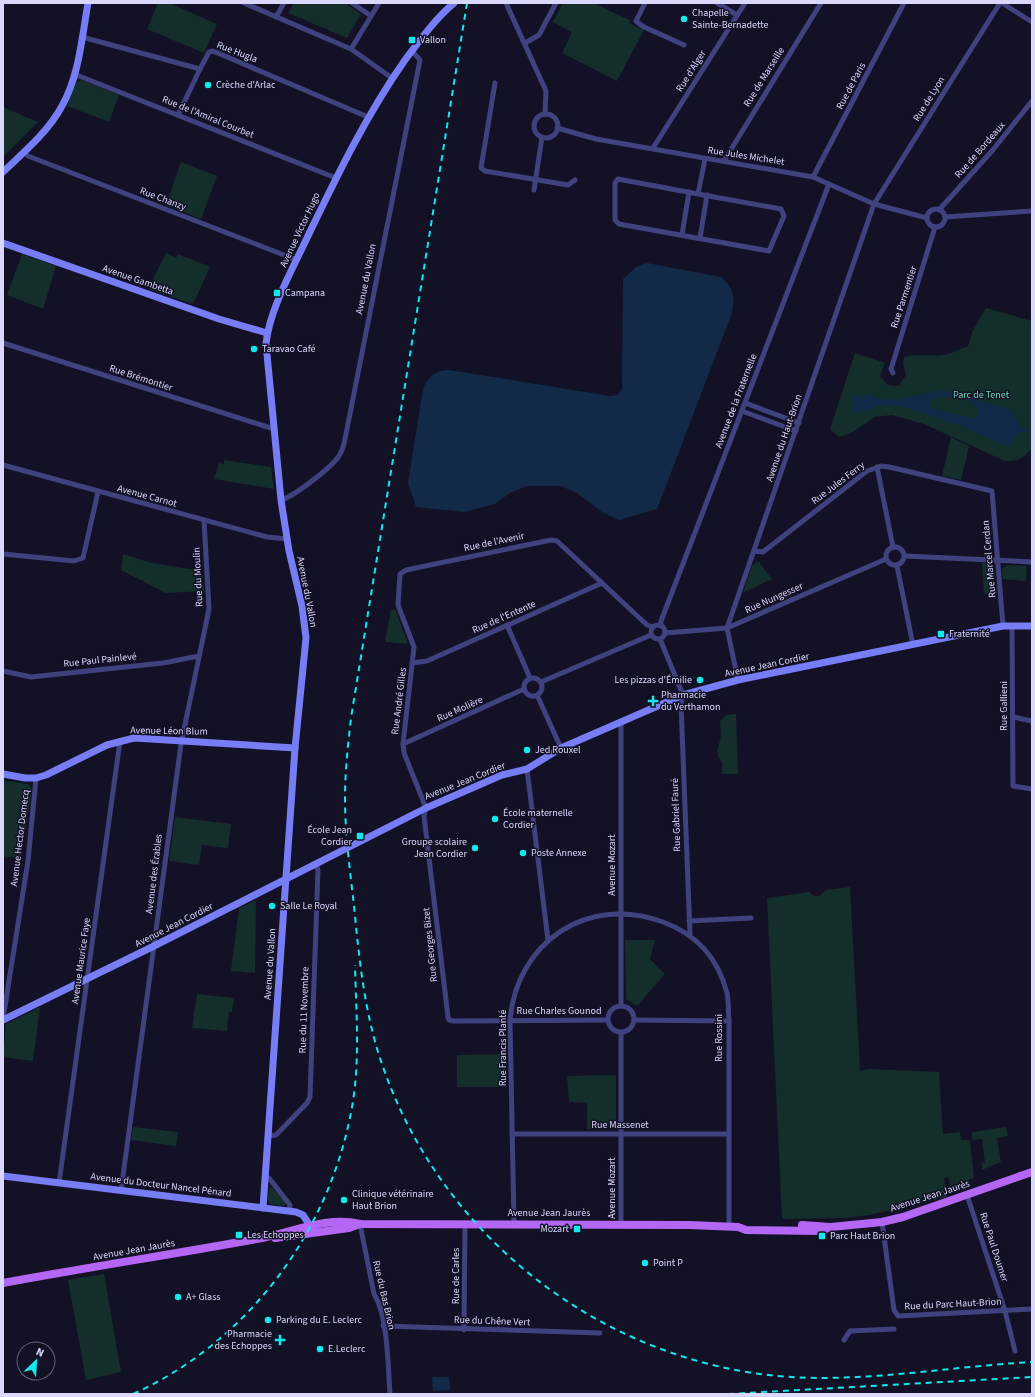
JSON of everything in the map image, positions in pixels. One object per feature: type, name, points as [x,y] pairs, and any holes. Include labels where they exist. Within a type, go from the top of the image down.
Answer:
[{"type":"main road","name":"Avenue Jean Jaurès","points":[[3,1282],[312,1230],[349,1228],[360,1224],[514,1223],[738,1227],[746,1224],[820,1225],[831,1227],[882,1222],[903,1217],[1032,1172]]},
{"type":"street","points":[[3,172],[43,132],[62,106],[74,74],[88,3]]},
{"type":"street","points":[[244,3],[255,5],[276,17],[351,49],[392,78]]},
{"type":"street","points":[[276,17],[284,3]]},
{"type":"street","points":[[352,3],[371,16]]},
{"type":"street","points":[[351,49],[379,3]]},
{"type":"street","name":"Avenue Victor Hugo","points":[[281,500],[266,344],[267,333],[275,310],[297,260],[336,178],[368,117],[392,78],[412,51],[453,3]]},
{"type":"street","points":[[506,3],[546,91],[545,114]]},
{"type":"street","points":[[525,42],[539,35],[556,3]]},
{"type":"street","points":[[645,3],[636,21],[642,26],[684,45]]},
{"type":"street","points":[[717,3],[737,15]]},
{"type":"street","name":"Rue d'Alger","points":[[653,148],[745,3]]},
{"type":"street","name":"Rue de Marseille","points":[[724,161],[821,3]]},
{"type":"street","name":"Rue de Paris","points":[[813,177],[904,3]]},
{"type":"street","points":[[1001,3],[1032,22]]},
{"type":"street","name":"Rue de Lyon","points":[[874,204],[1001,3]]},
{"type":"street","points":[[82,37],[200,69],[178,115]]},
{"type":"street","name":"Rue Hugla","points":[[200,69],[209,52],[213,51],[368,117]]},
{"type":"street","name":"Avenue du Vallon","points":[[263,1208],[295,748],[306,638],[302,606],[287,539],[281,500],[292,496],[334,462],[340,454],[344,444],[420,60],[412,51]]},
{"type":"street","name":"Rue de l'Amiral Courbet","points":[[74,74],[336,178]]},
{"type":"street","points":[[495,84],[481,168],[485,171],[568,185],[575,180]]},
{"type":"street","name":"Rue de Bordeaux","points":[[939,210],[992,152],[1032,101]]},
{"type":"street","points":[[545,114],[555,118],[558,128],[550,137],[542,137],[537,134],[534,124],[539,116],[545,114]]},
{"type":"street","name":"Rue Jules Michelet","points":[[558,128],[596,139],[813,177],[874,204],[927,218]]},
{"type":"street","points":[[534,190],[542,137]]},
{"type":"street","name":"Rue Chanzy","points":[[24,152],[35,159],[297,260]]},
{"type":"street","points":[[698,194],[705,159]]},
{"type":"street","points":[[618,179],[698,194],[778,207],[781,209],[784,216],[769,251],[618,224],[615,220],[615,183],[618,179]]},
{"type":"street","name":"Avenue de la Fraternelle","points":[[661,626],[661,621],[829,184]]},
{"type":"street","points":[[682,235],[689,192]]},
{"type":"street","points":[[700,238],[707,195]]},
{"type":"street","name":"Avenue du Haut-Brion","points":[[727,628],[874,204]]},
{"type":"street","points":[[933,210],[939,210],[945,217],[942,225],[935,227],[929,224],[927,218],[933,210]]},
{"type":"street","points":[[945,217],[1032,211]]},
{"type":"street","name":"Rue Parmentier","points":[[893,373],[891,369],[935,227]]},
{"type":"street","name":"Avenue Gambetta","points":[[3,243],[205,314],[267,333]]},
{"type":"street","name":"Rue Brémontier","points":[[3,343],[274,429]]},
{"type":"street","points":[[745,403],[799,423]]},
{"type":"street","points":[[742,411],[796,431]]},
{"type":"street","name":"Avenue Carnot","points":[[3,465],[267,537],[287,539]]},
{"type":"street","points":[[877,467],[893,547]]},
{"type":"street","name":"Rue Jules Ferry","points":[[754,551],[763,552],[867,471],[877,467],[889,467],[992,491]]},
{"type":"street","name":"Rue Marcel Cerdan","points":[[992,491],[1003,626]]},
{"type":"street","points":[[3,554],[74,561],[82,558],[98,492]]},
{"type":"street","name":"Rue du Moulin","points":[[199,656],[209,609],[204,520]]},
{"type":"street","name":"Rue de l'Avenir","points":[[412,663],[414,647],[398,605],[400,574],[406,570],[551,540],[557,541],[647,625],[652,627]]},
{"type":"street","points":[[893,547],[902,550],[905,556]]},
{"type":"street","points":[[893,547],[888,550],[886,559],[889,564],[897,566]]},
{"type":"street","points":[[905,556],[1032,562]]},
{"type":"street","points":[[897,566],[903,561],[905,556]]},
{"type":"street","name":"Rue Nungesser","points":[[665,633],[727,628],[886,559]]},
{"type":"street","points":[[897,566],[913,645]]},
{"type":"street","name":"Rue de l'Entente","points":[[412,663],[427,661],[602,583]]},
{"type":"street","points":[[507,625],[530,678]]},
{"type":"street","points":[[651,635],[652,627],[658,625],[661,626],[665,633],[660,639]]},
{"type":"street","name":"Avenue Jean Cordier","points":[[3,1020],[316,865],[426,808],[502,775],[527,769],[561,748],[683,695],[738,680],[1003,626],[1032,626]]},
{"type":"street","name":"Rue Gallieni","points":[[1012,626],[1013,786],[1032,788]]},
{"type":"street","points":[[727,628],[738,680]]},
{"type":"street","points":[[651,635],[657,639],[660,639]]},
{"type":"street","points":[[541,682],[651,635]]},
{"type":"street","points":[[660,639],[683,695]]},
{"type":"street","name":"Rue Paul Painlevé","points":[[3,671],[30,677],[163,662],[199,656]]},
{"type":"street","name":"Avenue des Érables","points":[[121,1191],[181,741],[199,656]]},
{"type":"street","name":"Rue André Gilles","points":[[412,663],[403,744],[404,753],[426,808]]},
{"type":"street","points":[[530,678],[536,678],[541,682],[543,688],[537,695],[528,695],[524,689],[526,681],[530,678]]},
{"type":"street","name":"Rue Molière","points":[[403,744],[524,689]]},
{"type":"street","points":[[537,695],[561,748]]},
{"type":"street","name":"Rue Gabriel Fauré","points":[[683,695],[681,704],[690,934]]},
{"type":"street","points":[[1013,717],[1032,721]]},
{"type":"street","name":"Avenue Mozart","points":[[621,723],[621,1006]]},
{"type":"street","name":"Avenue Léon Blum","points":[[3,774],[36,778],[46,775],[107,745],[134,738],[295,748]]},
{"type":"street","name":"Avenue Maurice Faye","points":[[60,1183],[120,741]]},
{"type":"street","points":[[527,769],[548,940]]},
{"type":"street","name":"Avenue Hector Domecq","points":[[3,1020],[28,861],[36,778]]},
{"type":"street","name":"Rue Georges Bizet","points":[[426,808],[424,816],[449,1020],[510,1021]]},
{"type":"street","name":"Rue du 11 Novembre","points":[[268,1136],[276,1134],[307,1103],[310,1097],[318,870],[316,865]]},
{"type":"street","name":"Rue Rossini","points":[[622,912],[650,917],[673,925],[690,934],[713,960],[727,994],[729,1021],[729,1227]]},
{"type":"street","name":"Rue Francis Planté","points":[[514,1223],[511,1007],[524,971],[548,940],[567,926],[576,922],[602,914],[622,912]]},
{"type":"street","points":[[689,921],[751,918]]},
{"type":"street","points":[[621,1006],[632,1012],[634,1020],[631,1027],[621,1032],[614,1030],[608,1020],[608,1016],[613,1009],[621,1006]]},
{"type":"street","name":"Rue Charles Gounod","points":[[510,1021],[608,1020]]},
{"type":"street","points":[[634,1020],[729,1021]]},
{"type":"street","name":"Avenue Mozart","points":[[621,1032],[621,1224]]},
{"type":"street","name":"Rue Massenet","points":[[512,1134],[728,1134]]},
{"type":"street","name":"Avenue du Docteur Nancel Pénard","points":[[3,1176],[289,1211],[303,1215],[312,1230]]},
{"type":"street","points":[[265,1178],[269,1178],[287,1200],[290,1205],[289,1211]]},
{"type":"street","name":"Rue Paul Doumer","points":[[967,1195],[1005,1311],[1015,1351]]},
{"type":"street","name":"Rue du Parc Haut-Brion","points":[[882,1222],[895,1314],[898,1316],[1032,1309]]},
{"type":"street","name":"Rue de Carles","points":[[464,1330],[465,1223]]},
{"type":"street","name":"Rue du Bas Brion","points":[[360,1224],[374,1294],[378,1301],[384,1326],[390,1394]]},
{"type":"street","name":"Rue du Chêne Vert","points":[[384,1326],[464,1330],[600,1333]]},
{"type":"street","points":[[844,1340],[850,1332],[894,1329]]},
{"type":"green space","points":[[158,3],[169,3],[217,24],[204,53],[147,29]]},
{"type":"green space","points":[[294,3],[345,3],[361,14],[347,38],[288,13]]},
{"type":"green space","points":[[563,3],[593,3],[630,20],[629,23],[644,30],[617,81],[562,53],[572,32],[553,22]]},
{"type":"green space","points":[[81,80],[119,95],[109,122],[67,106],[76,83]]},
{"type":"green space","points":[[3,107],[38,122],[3,157]]},
{"type":"green space","points":[[181,162],[217,176],[201,219],[166,205]]},
{"type":"green space","points":[[166,253],[176,258],[178,254],[210,267],[193,304],[148,289]]},
{"type":"green space","points":[[22,254],[56,266],[43,309],[7,295]]},
{"type":"green space","name":"Parc de Tenet","points":[[986,308],[1032,321],[1032,448],[1023,457],[1013,461],[1005,461],[924,424],[892,415],[875,417],[851,433],[839,437],[830,429],[855,353],[885,363],[880,376],[888,385],[899,386],[906,375],[903,363],[904,357],[913,355],[943,355],[968,346],[972,332]]},
{"type":"green space","points":[[951,437],[969,446],[961,480],[942,476]]},
{"type":"green space","points":[[224,460],[271,467],[274,489],[214,479],[219,463],[224,464]]},
{"type":"green space","points":[[123,554],[152,563],[202,571],[204,591],[166,593],[121,570]]},
{"type":"green space","points":[[758,561],[772,579],[743,593],[752,566]]},
{"type":"green space","points":[[982,563],[988,563],[994,569],[997,593],[984,594]]},
{"type":"green space","points":[[1007,565],[1027,566],[1026,581],[1003,579],[1002,569]]},
{"type":"green space","points":[[395,609],[408,644],[385,642],[391,610]]},
{"type":"green space","points":[[736,714],[738,774],[721,774],[723,763],[717,752],[721,735],[720,721],[726,715]]},
{"type":"green space","points":[[3,780],[28,784],[32,789],[21,859],[3,856]]},
{"type":"green space","points":[[175,817],[231,824],[228,848],[202,845],[199,865],[169,861]]},
{"type":"green space","points":[[850,887],[860,1071],[868,1069],[939,1072],[943,1134],[960,1132],[961,1140],[970,1140],[974,1178],[950,1186],[949,1178],[944,1178],[946,1197],[870,1215],[845,1218],[782,1219],[767,898],[810,892],[813,896],[819,896],[826,890]]},
{"type":"green space","points":[[256,900],[255,973],[231,971],[239,908]]},
{"type":"green space","points":[[625,940],[655,940],[650,959],[665,974],[637,1006],[626,999]]},
{"type":"green space","points":[[197,994],[234,998],[232,1012],[229,1012],[227,1031],[192,1028]]},
{"type":"green space","points":[[40,1007],[33,1061],[3,1057],[6,1024]]},
{"type":"green space","points":[[506,1054],[507,1087],[457,1087],[457,1055]]},
{"type":"green space","points":[[616,1075],[616,1125],[612,1129],[587,1129],[587,1103],[569,1102],[567,1076]]},
{"type":"green space","points":[[133,1127],[178,1132],[176,1146],[131,1140]]},
{"type":"green space","points":[[1006,1127],[1008,1136],[997,1138],[1001,1162],[982,1170],[982,1163],[985,1163],[982,1139],[972,1140],[972,1132]]},
{"type":"green space","points":[[272,1187],[286,1203],[285,1206],[270,1204],[268,1200],[269,1189]]},
{"type":"green space","points":[[104,1274],[121,1372],[86,1380],[68,1280]]},
{"type":"water","points":[[647,263],[721,277],[729,285],[733,297],[732,313],[657,509],[619,520],[602,512],[577,493],[561,486],[527,486],[510,493],[495,504],[464,512],[416,507],[408,483],[423,389],[427,381],[440,371],[449,370],[610,396],[618,395],[622,389],[623,279],[636,267]]},
{"type":"water","points":[[943,391],[963,393],[978,400],[1005,408],[1013,412],[1022,428],[1027,429],[1028,431],[1018,432],[1015,434],[1013,444],[1008,446],[958,425],[901,406],[880,405],[868,411],[854,412],[852,409],[854,396],[870,395],[881,400],[899,399],[930,392]],"holes":[[[940,397],[958,398],[969,401],[973,404],[979,414],[976,418],[932,408],[929,403],[930,400]]]},
{"type":"water","points":[[432,1377],[449,1377],[450,1390],[433,1391]]},
{"type":"railway","points":[[467,3],[351,718],[346,778],[345,812],[348,852],[360,964],[366,1002],[374,1039],[380,1058],[404,1117],[436,1172],[475,1222],[520,1266],[571,1304],[626,1334],[685,1357],[747,1372],[782,1376],[818,1378],[890,1375],[1032,1362]]},
{"type":"railway","points":[[133,1394],[175,1371],[214,1344],[249,1311],[279,1275],[305,1235],[327,1192],[343,1148],[353,1101],[357,1050],[355,965]]},
{"type":"railway","points":[[728,1394],[1032,1377]]},
{"type":"place","name":"Chapelle Sainte-Bernadette","points":[[684,19]]},
{"type":"place","name":"Vallon","points":[[412,40]]},
{"type":"place","name":"Crèche d'Arlac","points":[[208,85]]},
{"type":"place","name":"Campana","points":[[277,293]]},
{"type":"place","name":"Taravao Café","points":[[254,349]]},
{"type":"place","name":"Fraternité","points":[[941,634]]},
{"type":"place","name":"Les pizzas d'Émilie","points":[[700,680]]},
{"type":"place","name":"Pharmacie du Verthamon","points":[[653,701]]},
{"type":"place","name":"Jed Rouxel","points":[[527,750]]},
{"type":"place","name":"École maternelle Cordier","points":[[495,819]]},
{"type":"place","name":"École Jean Cordier","points":[[360,836]]},
{"type":"place","name":"Groupe scolaire Jean Cordier","points":[[475,848]]},
{"type":"place","name":"Poste Annexe","points":[[523,853]]},
{"type":"place","name":"Salle Le Royal","points":[[272,906]]},
{"type":"place","name":"Clinique vétérinaire Haut Brion","points":[[344,1200]]},
{"type":"place","name":"Mozart","points":[[577,1229]]},
{"type":"place","name":"Les Echoppes","points":[[239,1235]]},
{"type":"place","name":"Parc Haut Brion","points":[[822,1236]]},
{"type":"place","name":"Point P","points":[[645,1263]]},
{"type":"place","name":"A+ Glass","points":[[178,1297]]},
{"type":"place","name":"Parking du E. Leclerc","points":[[268,1320]]},
{"type":"place","name":"Pharmacie des Echoppes","points":[[280,1340]]},
{"type":"place","name":"E.Leclerc","points":[[320,1349]]}]
